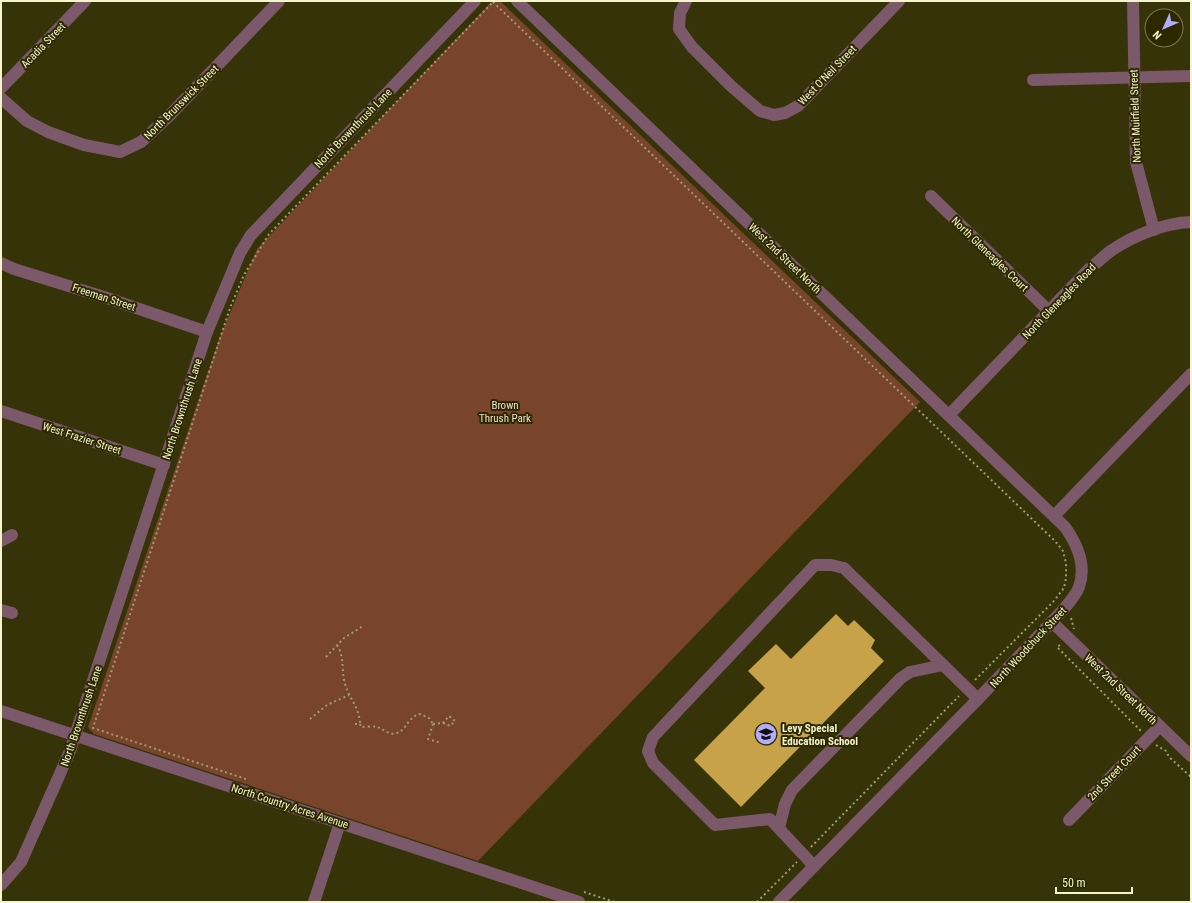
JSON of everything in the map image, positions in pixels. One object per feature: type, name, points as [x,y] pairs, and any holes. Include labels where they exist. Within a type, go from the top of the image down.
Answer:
[{"type":"street","name":"Acadia Street","points":[[1,88],[85,1]]},
{"type":"street","name":"North Brunswick Street","points":[[1,98],[27,121],[48,132],[84,145],[120,152],[141,142],[169,116],[279,1]]},
{"type":"street","name":"North Brownthrush Lane","points":[[1,885],[21,862],[70,751],[207,332],[240,253],[251,235],[475,1]]},
{"type":"street","name":"West 2nd Street North","points":[[517,1],[1054,516]]},
{"type":"street","name":"West O'Neil Street","points":[[686,1],[680,13],[679,29],[696,51],[731,86],[760,111],[774,115],[785,113],[798,106],[899,1]]},
{"type":"street","name":"North Muirfield Street","points":[[1132,1],[1136,162],[1154,230]]},
{"type":"street","points":[[1033,80],[1191,76]]},
{"type":"street","name":"North Gleneagles Court","points":[[931,196],[1049,311]]},
{"type":"street","name":"North Gleneagles Road","points":[[949,415],[1090,268],[1112,250],[1134,238],[1154,230],[1191,222]]},
{"type":"street","name":"Freeman Street","points":[[1,263],[14,269],[104,297],[207,332]]},
{"type":"street","points":[[1054,516],[1191,374]]},
{"type":"street","name":"West Frazier Street","points":[[1,410],[164,464]]},
{"type":"street","name":"North Woodchuck Street","points":[[779,902],[978,699],[1052,622],[1074,596],[1080,586],[1082,571],[1081,557],[1076,542],[1065,527],[1054,516]]},
{"type":"street","points":[[814,866],[770,819],[715,825],[653,763],[648,752],[653,738],[815,565],[831,565],[844,568],[978,699]]},
{"type":"street","name":"West 2nd Street North","points":[[1052,622],[1191,756]]},
{"type":"street","points":[[779,828],[785,804],[792,790],[901,678],[910,672],[943,665]]},
{"type":"street","name":"North Country Acres Avenue","points":[[1,711],[579,902]]},
{"type":"street","name":"2nd Street Court","points":[[1069,820],[1160,726]]},
{"type":"street","points":[[314,902],[340,823]]},
{"type":"path","points":[[252,781],[93,728],[230,308],[244,275],[269,234],[492,1],[1055,540],[1063,551],[1066,563],[1066,578],[1064,588],[1053,602],[757,902]]},
{"type":"path","points":[[326,658],[350,633],[363,626]]},
{"type":"path","points":[[337,645],[342,656],[344,682],[349,696],[358,711],[360,724]]},
{"type":"path","points":[[310,719],[327,704],[349,696]]},
{"type":"path","points":[[355,724],[360,724],[361,727],[377,727],[387,733],[396,734],[404,728],[413,716],[420,714],[429,718],[433,724]]},
{"type":"path","points":[[433,724],[442,723],[450,726],[455,721],[449,716],[442,723]]},
{"type":"path","points":[[433,724],[428,739],[441,742]]},
{"type":"path","points":[[578,890],[616,902]]},
{"type":"green space","name":"Brown Thrush Park","points":[[492,1],[500,1],[920,402],[478,861],[94,734],[88,727],[219,339],[257,249]]},
{"type":"building","points":[[836,614],[848,626],[854,620],[875,640],[871,648],[884,661],[741,807],[694,760],[765,688],[748,671],[776,644],[791,659]]},
{"type":"place","name":"Levy Special Education School","points":[[766,734]]}]
